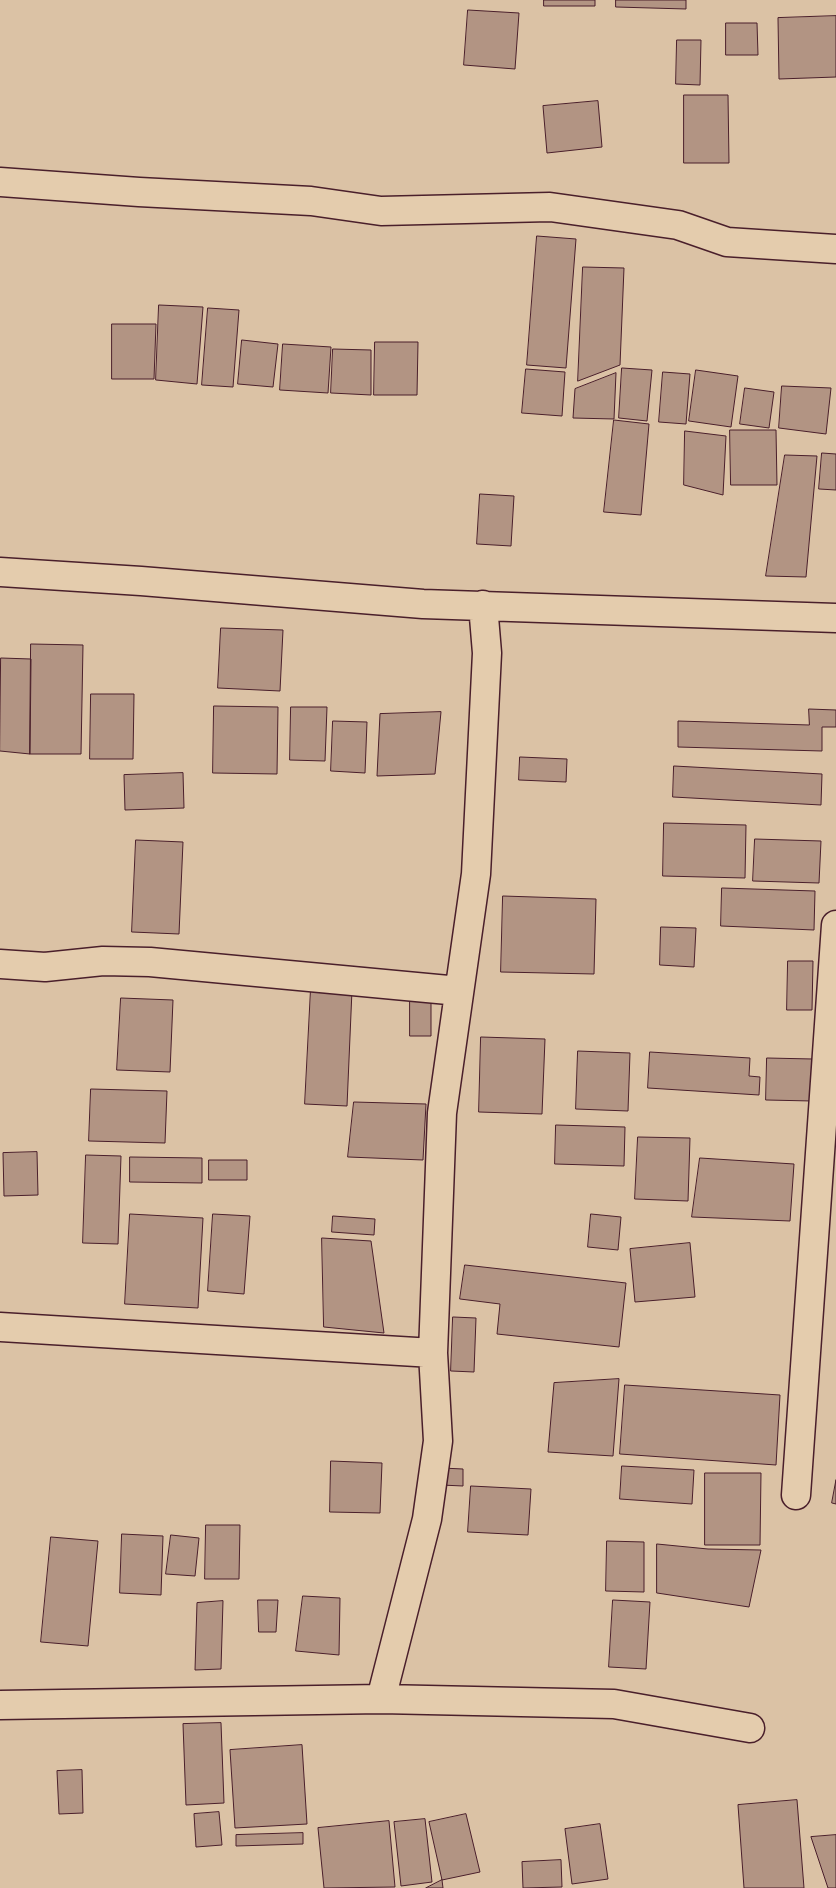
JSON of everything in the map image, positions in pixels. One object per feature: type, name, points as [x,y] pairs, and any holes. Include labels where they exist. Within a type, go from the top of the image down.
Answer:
[{"type":"street","points":[[0,182],[139,192],[311,201],[381,211],[550,207],[678,226],[727,242],[836,249]]},
{"type":"street","points":[[0,572],[141,581],[423,604],[836,618]]},
{"type":"street","points":[[381,1699],[427,1519],[438,1441],[433,1353],[442,1113],[476,874],[487,653],[483,605]]},
{"type":"street","points":[[796,1495],[834,996],[836,925]]},
{"type":"street","points":[[0,964],[45,966],[103,961],[150,962],[460,991]]},
{"type":"street","points":[[0,1327],[433,1353]]},
{"type":"street","points":[[0,1705],[381,1699],[614,1704],[750,1728]]},
{"type":"building","points":[[544,0],[595,0],[595,6],[544,6]]},
{"type":"building","points":[[616,0],[686,0],[686,9],[616,7]]},
{"type":"building","points":[[468,10],[519,13],[515,69],[464,65]]},
{"type":"building","points":[[836,16],[836,77],[779,79],[778,18]]},
{"type":"building","points":[[726,23],[757,23],[758,55],[726,55]]},
{"type":"building","points":[[677,40],[701,40],[700,85],[676,84]]},
{"type":"building","points":[[684,95],[728,95],[729,163],[684,163]]},
{"type":"building","points":[[598,101],[602,147],[547,153],[543,106]]},
{"type":"building","points":[[537,236],[576,239],[566,368],[527,365]]},
{"type":"building","points":[[583,267],[624,268],[620,365],[578,381]]},
{"type":"building","points":[[159,305],[203,307],[197,384],[156,380]]},
{"type":"building","points":[[208,308],[239,310],[233,387],[202,385]]},
{"type":"building","points":[[112,324],[156,324],[154,379],[112,379]]},
{"type":"building","points":[[242,340],[278,344],[273,387],[238,384]]},
{"type":"building","points":[[375,342],[418,342],[417,395],[374,395]]},
{"type":"building","points":[[283,344],[331,347],[328,393],[280,390]]},
{"type":"building","points":[[333,349],[371,350],[371,395],[331,393]]},
{"type":"building","points":[[622,368],[652,370],[647,421],[619,418]]},
{"type":"building","points":[[526,369],[565,372],[562,416],[522,413]]},
{"type":"building","points":[[696,370],[738,376],[731,427],[689,421]]},
{"type":"building","points":[[663,372],[690,374],[686,424],[659,422]]},
{"type":"building","points":[[616,373],[614,419],[573,418],[575,389]]},
{"type":"building","points":[[782,386],[831,388],[826,434],[779,428]]},
{"type":"building","points":[[745,388],[774,392],[769,428],[740,424]]},
{"type":"building","points":[[614,420],[649,424],[641,515],[604,512]]},
{"type":"building","points":[[730,430],[776,430],[777,485],[731,485]]},
{"type":"building","points":[[685,431],[726,436],[723,495],[684,485]]},
{"type":"building","points":[[822,453],[836,454],[836,490],[819,489]]},
{"type":"building","points":[[785,455],[817,456],[806,577],[766,576]]},
{"type":"building","points":[[480,494],[514,496],[511,546],[477,544]]},
{"type":"building","points":[[221,628],[283,630],[280,691],[218,688]]},
{"type":"building","points":[[31,644],[83,645],[81,754],[30,754]]},
{"type":"building","points":[[1,658],[31,659],[30,754],[0,751]]},
{"type":"building","points":[[91,694],[134,694],[133,759],[90,759]]},
{"type":"building","points":[[214,706],[278,707],[277,774],[213,773]]},
{"type":"building","points":[[291,707],[327,707],[325,761],[290,760]]},
{"type":"building","points":[[809,709],[836,710],[836,727],[822,727],[822,751],[678,747],[678,721],[809,725]]},
{"type":"building","points":[[441,712],[435,774],[377,776],[380,714]]},
{"type":"building","points":[[333,721],[367,722],[365,773],[331,771]]},
{"type":"building","points":[[520,757],[567,759],[566,782],[519,780]]},
{"type":"building","points":[[674,766],[822,774],[821,805],[673,797]]},
{"type":"building","points":[[183,773],[184,808],[125,810],[124,775]]},
{"type":"building","points":[[664,823],[746,825],[745,878],[663,876]]},
{"type":"building","points":[[755,839],[821,841],[819,883],[753,881]]},
{"type":"building","points":[[136,840],[183,842],[179,934],[132,932]]},
{"type":"building","points":[[722,888],[815,891],[814,930],[721,926]]},
{"type":"building","points":[[503,896],[596,899],[594,974],[501,972]]},
{"type":"building","points":[[661,927],[696,928],[694,967],[660,965]]},
{"type":"building","points":[[788,961],[813,961],[812,1010],[787,1010]]},
{"type":"building","points":[[311,988],[352,990],[347,1106],[305,1104]]},
{"type":"building","points":[[121,998],[173,1000],[170,1072],[117,1070]]},
{"type":"building","points":[[410,998],[431,998],[431,1036],[410,1036]]},
{"type":"building","points":[[481,1037],[545,1039],[542,1114],[479,1112]]},
{"type":"building","points":[[578,1051],[630,1053],[628,1111],[576,1109]]},
{"type":"building","points":[[650,1052],[750,1058],[749,1076],[760,1077],[759,1095],[648,1088]]},
{"type":"building","points":[[767,1058],[813,1059],[812,1101],[766,1100]]},
{"type":"building","points":[[91,1089],[167,1091],[165,1143],[89,1141]]},
{"type":"building","points":[[354,1102],[426,1104],[423,1160],[348,1157]]},
{"type":"building","points":[[556,1125],[625,1127],[624,1166],[555,1164]]},
{"type":"building","points":[[638,1137],[690,1138],[688,1201],[635,1199]]},
{"type":"building","points":[[37,1152],[38,1195],[4,1196],[3,1153]]},
{"type":"building","points":[[86,1155],[121,1156],[118,1244],[83,1243]]},
{"type":"building","points":[[130,1157],[202,1158],[202,1183],[130,1182]]},
{"type":"building","points":[[700,1158],[794,1164],[790,1221],[692,1217]]},
{"type":"building","points":[[209,1160],[247,1160],[247,1180],[209,1180]]},
{"type":"building","points":[[130,1214],[203,1218],[198,1308],[125,1304]]},
{"type":"building","points":[[213,1214],[250,1216],[244,1294],[208,1291]]},
{"type":"building","points":[[591,1214],[621,1217],[618,1250],[588,1247]]},
{"type":"building","points":[[333,1216],[375,1219],[374,1235],[332,1232]]},
{"type":"building","points":[[322,1238],[371,1241],[384,1333],[324,1327]]},
{"type":"building","points":[[690,1243],[695,1297],[635,1302],[630,1249]]},
{"type":"building","points":[[465,1265],[626,1283],[619,1347],[497,1334],[500,1304],[460,1299]]},
{"type":"building","points":[[453,1317],[476,1318],[474,1372],[451,1371]]},
{"type":"building","points":[[619,1379],[613,1456],[548,1452],[554,1383]]},
{"type":"building","points":[[625,1385],[780,1395],[776,1465],[620,1454]]},
{"type":"building","points":[[331,1461],[382,1463],[380,1513],[330,1512]]},
{"type":"building","points":[[622,1466],[694,1470],[692,1504],[620,1499]]},
{"type":"building","points":[[442,1468],[463,1469],[463,1486],[441,1485]]},
{"type":"building","points":[[705,1473],[761,1473],[760,1545],[705,1545]]},
{"type":"building","points":[[836,1480],[836,1504],[832,1503]]},
{"type":"building","points":[[471,1486],[531,1489],[528,1535],[468,1532]]},
{"type":"building","points":[[206,1525],[240,1525],[239,1579],[205,1579]]},
{"type":"building","points":[[122,1534],[163,1536],[161,1595],[120,1593]]},
{"type":"building","points":[[171,1535],[199,1538],[195,1576],[166,1574]]},
{"type":"building","points":[[51,1537],[98,1541],[88,1646],[41,1642]]},
{"type":"building","points":[[607,1541],[644,1542],[644,1592],[606,1591]]},
{"type":"building","points":[[657,1544],[708,1549],[761,1550],[749,1607],[657,1593]]},
{"type":"building","points":[[303,1596],[340,1598],[339,1655],[296,1651]]},
{"type":"building","points":[[258,1600],[278,1600],[276,1632],[259,1632]]},
{"type":"building","points":[[613,1600],[650,1602],[646,1669],[609,1667]]},
{"type":"building","points":[[223,1601],[221,1669],[195,1670],[197,1603]]},
{"type":"building","points":[[221,1723],[224,1803],[186,1805],[183,1724]]},
{"type":"building","points":[[302,1745],[307,1824],[235,1828],[230,1750]]},
{"type":"building","points":[[82,1770],[83,1813],[59,1814],[57,1771]]},
{"type":"building","points":[[797,1800],[804,1888],[744,1888],[738,1805]]},
{"type":"building","points":[[219,1812],[222,1845],[196,1847],[194,1814]]},
{"type":"building","points":[[466,1814],[480,1872],[442,1880],[429,1822]]},
{"type":"building","points":[[425,1819],[432,1882],[401,1886],[394,1822]]},
{"type":"building","points":[[389,1821],[395,1887],[324,1888],[318,1828]]},
{"type":"building","points":[[600,1824],[608,1879],[572,1884],[565,1829]]},
{"type":"building","points":[[303,1833],[303,1844],[236,1846],[236,1835]]},
{"type":"building","points":[[836,1835],[836,1888],[828,1888],[811,1837]]},
{"type":"building","points":[[561,1860],[562,1887],[523,1888],[522,1862]]},
{"type":"building","points":[[442,1880],[443,1888],[426,1888]]}]
